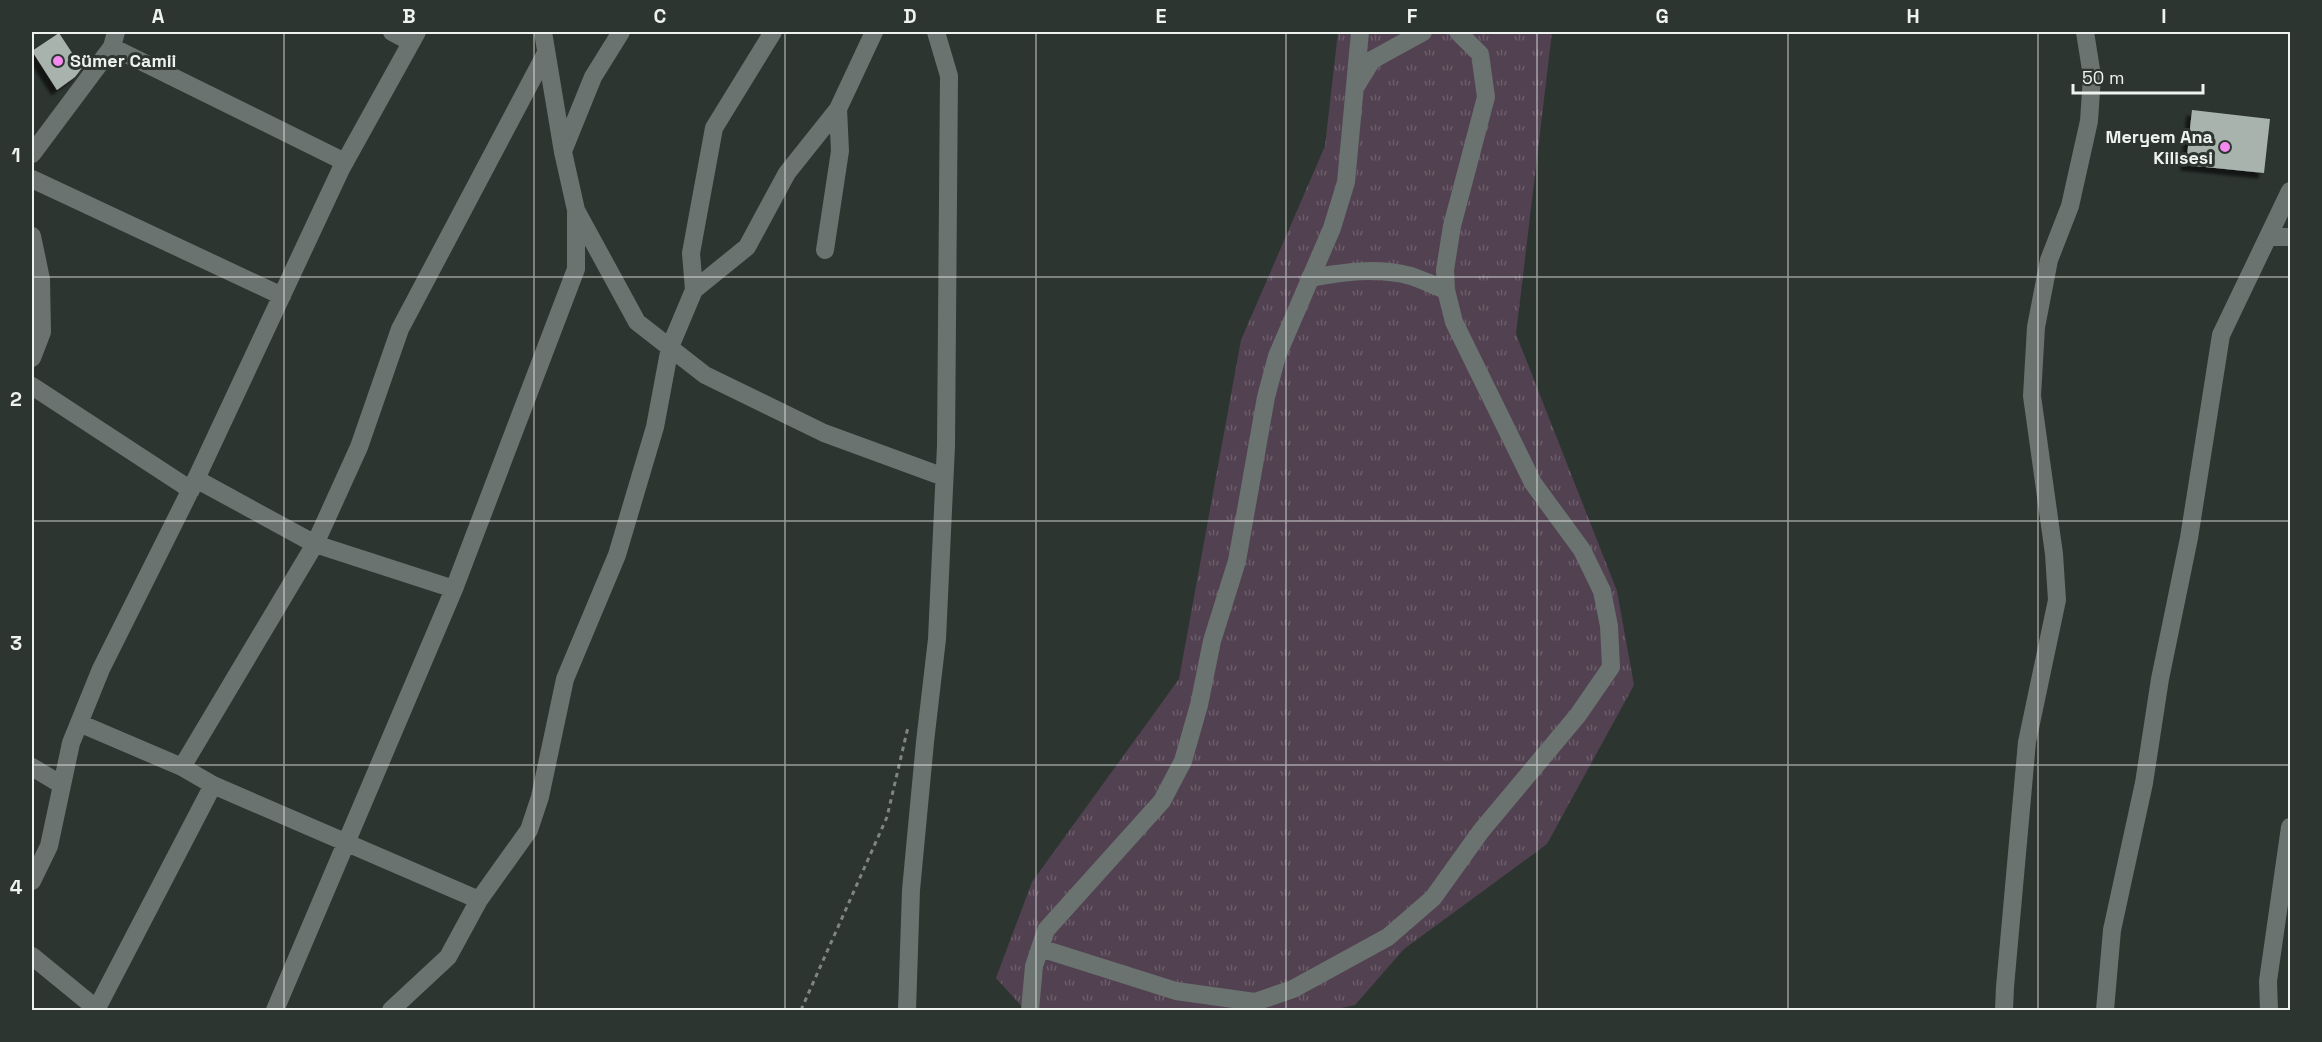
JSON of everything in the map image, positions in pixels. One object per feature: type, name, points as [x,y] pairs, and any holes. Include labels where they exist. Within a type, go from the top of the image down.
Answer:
[{"type":"street","points":[[32,881],[49,846],[71,743],[101,669],[194,484],[345,162],[414,37],[392,32]]},
{"type":"street","points":[[275,1011],[454,589],[576,269],[576,210],[563,152],[543,32]]},
{"type":"street","points":[[563,152],[593,77],[621,32]]},
{"type":"street","points":[[694,290],[691,253],[714,128],[773,32]]},
{"type":"street","points":[[391,1011],[448,957],[480,900],[529,830],[540,797],[565,680],[617,555],[655,427],[670,346],[694,290],[747,247],[787,173],[838,109],[874,32]]},
{"type":"street","points":[[907,1011],[911,890],[937,639],[944,477],[950,145],[949,76],[936,32]]},
{"type":"street","points":[[1030,1011],[1034,966],[1046,930],[1162,801],[1183,761],[1212,641],[1237,561],[1266,397],[1276,356],[1332,228],[1346,182],[1360,32]]},
{"type":"street","points":[[1354,90],[1372,60],[1424,32]]},
{"type":"street","points":[[1040,948],[1176,991],[1255,1002],[1293,989],[1388,937],[1433,898],[1481,831],[1578,715],[1611,667],[1609,626],[1602,591],[1582,550],[1533,483],[1454,322],[1446,290],[1445,270],[1452,226],[1486,97],[1480,54],[1458,32]]},
{"type":"street","points":[[2004,1011],[2027,742],[2057,600],[2054,554],[2032,396],[2036,327],[2049,260],[2070,206],[2089,121],[2092,76],[2085,32]]},
{"type":"street","points":[[32,154],[114,39],[345,162]]},
{"type":"street","points":[[182,767],[315,544],[359,447],[400,328],[546,53]]},
{"type":"street","points":[[825,250],[840,151],[838,109]]},
{"type":"street","points":[[32,180],[282,296]]},
{"type":"street","points":[[2105,1011],[2112,930],[2145,783],[2160,679],[2189,538],[2221,335],[2290,191]]},
{"type":"street","points":[[576,210],[637,322],[705,375],[824,433],[944,477]]},
{"type":"street","points":[[32,236],[41,279],[42,332],[32,358]]},
{"type":"street","points":[[2268,237],[2290,237]]},
{"type":"street","points":[[1310,278],[1346,272],[1378,271],[1412,277],[1446,290]]},
{"type":"street","points":[[32,386],[194,484],[315,544],[454,589]]},
{"type":"street","points":[[79,723],[182,767],[213,785],[480,900]]},
{"type":"street","points":[[32,767],[62,785]]},
{"type":"street","points":[[32,956],[97,1010],[213,785]]},
{"type":"street","points":[[2269,1011],[2268,981],[2290,826]]},
{"type":"path","points":[[801,1011],[887,817],[908,727]]},
{"type":"green space","points":[[1338,32],[1552,32],[1516,334],[1617,591],[1634,685],[1547,844],[1404,949],[1355,1005],[1333,1010],[1025,1010],[996,978],[1032,882],[1179,679],[1241,340],[1325,146]]},
{"type":"building","name":"Sümer Camii","points":[[59,33],[82,68],[75,77],[57,90],[32,51]]},
{"type":"building","points":[[2192,110],[2270,119],[2264,173],[2186,165]]},
{"type":"place","name":"Sümer Camii","points":[[58,61]]},
{"type":"place","name":"Meryem Ana Kilisesi","points":[[2225,147]]}]
